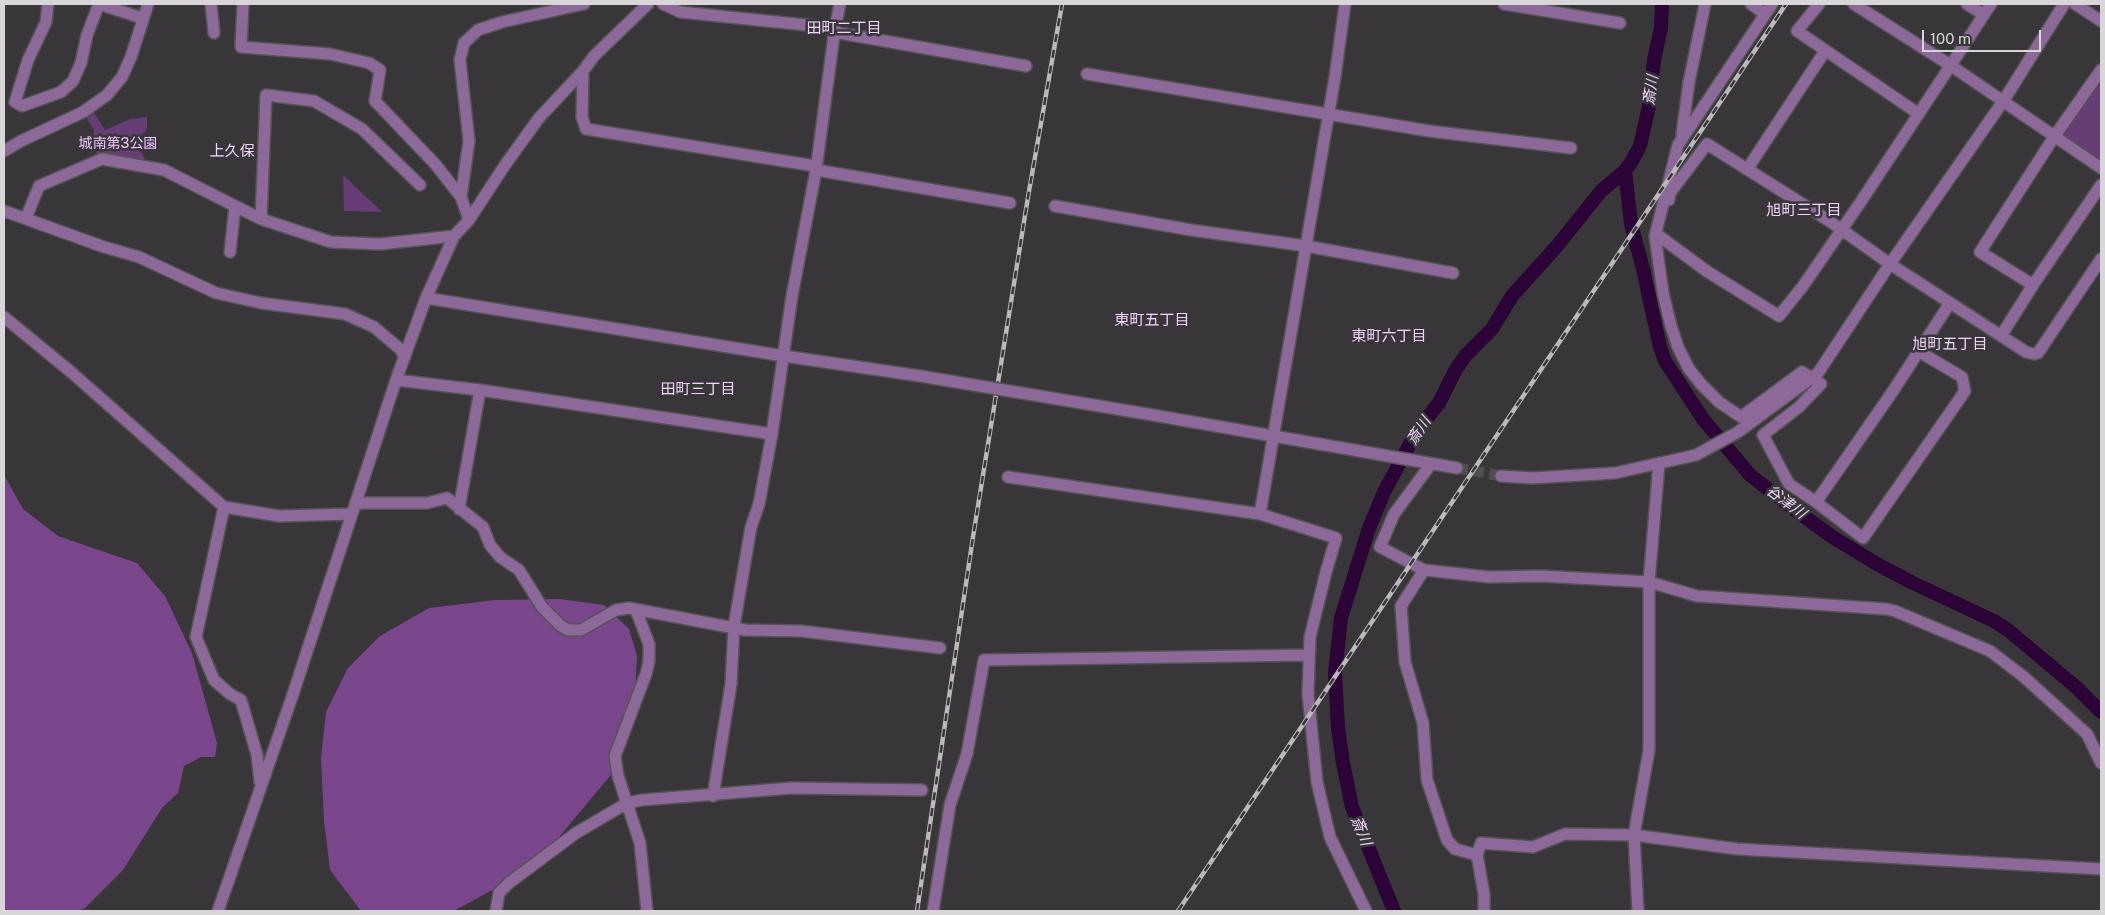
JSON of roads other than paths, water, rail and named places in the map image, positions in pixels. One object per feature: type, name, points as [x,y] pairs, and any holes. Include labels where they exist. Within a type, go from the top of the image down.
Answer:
[{"type":"street","points":[[48,4],[46,22],[28,60],[15,102],[22,106],[61,92],[73,81],[81,63],[87,35],[99,4],[142,18]]},
{"type":"street","points":[[4,151],[83,112],[107,95],[122,77],[131,57],[148,4]]},
{"type":"street","points":[[212,4],[214,33]]},
{"type":"street","points":[[243,4],[241,47],[330,54],[369,63],[380,70],[375,102],[436,165],[461,197],[469,220]]},
{"type":"street","points":[[461,197],[469,141],[460,60],[464,42],[478,30],[494,24],[584,4]]},
{"type":"street","points":[[218,911],[396,380],[426,298],[454,236],[469,220],[539,118],[583,71],[594,56],[648,4]]},
{"type":"street","points":[[663,4],[680,12],[835,30],[1026,66]]},
{"type":"street","points":[[713,796],[730,684],[734,626],[751,527],[759,504],[772,434],[792,296],[815,168],[840,4]]},
{"type":"street","points":[[1260,514],[1327,113],[1335,77],[1345,4]]},
{"type":"street","points":[[1504,4],[1620,23]]},
{"type":"street","points":[[1682,138],[1689,82],[1705,4]]},
{"type":"street","points":[[1751,4],[1765,14]]},
{"type":"street","points":[[1772,4],[1678,145],[1657,236],[1663,293],[1670,326],[1678,347],[1689,369],[1719,402],[1741,417],[1802,372],[1820,384],[1799,407],[1763,435],[1789,484],[1863,538],[1965,391],[1962,377],[1918,351]]},
{"type":"street","points":[[1819,4],[1797,31],[1919,114]]},
{"type":"street","points":[[1854,4],[1950,64],[2101,168]]},
{"type":"street","points":[[1967,4],[1984,15]]},
{"type":"street","points":[[1657,236],[1708,272],[1779,316],[1803,286],[1992,4]]},
{"type":"street","points":[[1501,476],[1532,478],[1615,473],[1696,455],[1738,432],[1818,373],[1890,264],[2004,100],[2064,4]]},
{"type":"street","points":[[2075,4],[2101,21]]},
{"type":"street","points":[[1748,168],[1825,51]]},
{"type":"street","points":[[583,71],[582,117],[586,129],[1010,203]]},
{"type":"street","points":[[1087,74],[1429,131],[1571,148]]},
{"type":"street","points":[[2033,285],[1980,252],[2054,137],[2100,77]]},
{"type":"street","points":[[261,219],[266,95],[314,101],[362,129],[420,185]]},
{"type":"street","points":[[1657,236],[1670,193],[1707,144],[1748,168],[1890,264],[2026,352],[2038,353],[2101,259]]},
{"type":"street","points":[[26,218],[39,186],[102,159],[164,170],[261,219],[331,242],[380,244],[454,236]]},
{"type":"street","points":[[2001,336],[2101,185]]},
{"type":"street","points":[[230,252],[235,206]]},
{"type":"street","points":[[1054,206],[1191,230],[1306,246],[1453,273]]},
{"type":"street","points":[[4,211],[104,247],[139,257],[216,293],[261,303],[345,314],[374,328],[405,356]]},
{"type":"street","points":[[426,298],[920,376],[1457,468]]},
{"type":"street","points":[[1816,502],[1950,303]]},
{"type":"street","points":[[4,317],[71,372],[224,507],[280,516],[352,514]]},
{"type":"street","points":[[396,380],[480,390],[772,434]]},
{"type":"street","points":[[459,509],[480,390]]},
{"type":"street","points":[[1429,463],[1394,514],[1380,547],[1424,570],[1489,577],[1541,576],[1649,582],[1697,596],[1886,609],[1978,644],[1990,651],[2024,677],[2090,738],[2101,763]]},
{"type":"street","points":[[1638,911],[1634,835],[1648,750],[1649,582],[1660,463]]},
{"type":"street","points":[[1008,477],[1260,514],[1336,538],[1310,637],[1308,694],[1315,769],[1330,837],[1366,911]]},
{"type":"street","points":[[356,503],[426,503],[447,498],[482,528],[490,545],[500,558],[520,570],[542,607],[561,626],[568,630],[581,630],[616,610],[636,610],[734,626],[745,630],[801,631],[940,648]]},
{"type":"street","points":[[224,507],[196,637],[214,680],[230,694],[241,700],[257,755],[260,785]]},
{"type":"street","points":[[1424,570],[1400,606],[1405,662],[1423,723],[1427,780],[1446,840],[1455,849],[1478,855]]},
{"type":"street","points":[[636,610],[649,644],[649,661],[646,674],[615,756],[618,776],[640,842],[647,911]]},
{"type":"street","points":[[933,911],[950,805],[967,754],[984,660],[1308,656]]},
{"type":"street","points":[[496,911],[499,893],[509,883],[576,833],[627,803],[642,800],[713,796],[792,788],[922,790]]},
{"type":"street","points":[[1484,911],[1484,894],[1478,855],[1481,843],[1533,847],[1565,834],[1634,835],[1737,849],[2101,869]]},
{"type":"waterway","name":"斎川","points":[[1394,911],[1352,807],[1343,763],[1338,728],[1335,673],[1341,618],[1369,528],[1384,492],[1418,429],[1439,403],[1465,356],[1492,329],[1512,296],[1557,246],[1601,191],[1625,171],[1640,146],[1649,106],[1654,60],[1661,28],[1662,4]]},
{"type":"waterway","name":"谷津川","points":[[1625,171],[1631,224],[1665,361],[1703,419],[1750,475],[1834,538],[1877,564],[1994,621],[2008,630],[2076,687],[2101,712]]},
{"type":"tunnel","points":[[1457,468],[1501,476]]},
{"type":"railway","points":[[917,911],[973,537],[1028,197],[1062,4]]},
{"type":"railway","points":[[1178,911],[1786,4]]},
{"type":"district","name":"田町二丁目","points":[[844,28]]},
{"type":"district","name":"上久保","points":[[232,151]]},
{"type":"district","name":"旭町三丁目","points":[[1804,210]]},
{"type":"district","name":"東町五丁目","points":[[1152,320]]},
{"type":"district","name":"東町六丁目","points":[[1389,336]]},
{"type":"district","name":"旭町五丁目","points":[[1950,344]]},
{"type":"district","name":"田町三丁目","points":[[698,389]]},
{"type":"park label","name":"城南第3公園","points":[[118,144]]}]
